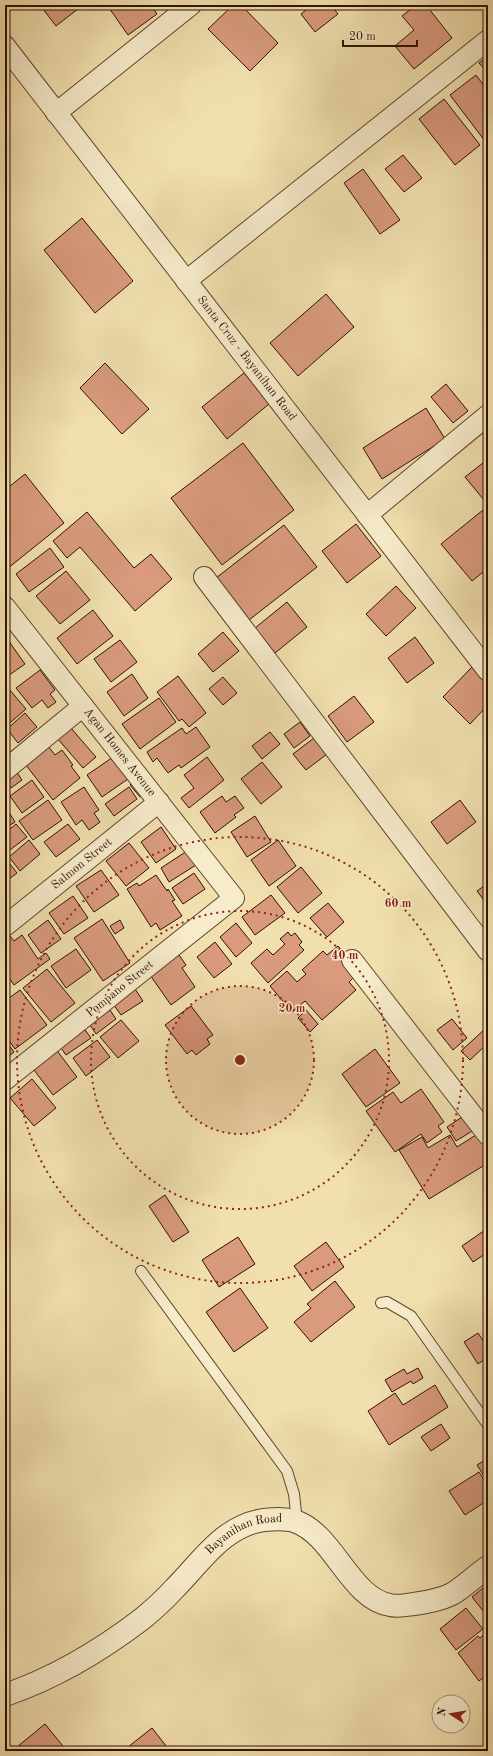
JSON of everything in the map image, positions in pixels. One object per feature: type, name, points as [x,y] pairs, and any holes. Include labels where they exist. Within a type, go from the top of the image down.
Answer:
[{"type":"street","points":[[56,113],[191,5]]},
{"type":"street","points":[[186,281],[488,40]]},
{"type":"street","name":"Santa Cruz - Bayanihan Road","points":[[5,46],[488,671]]},
{"type":"street","points":[[367,514],[488,415]]},
{"type":"street","points":[[204,577],[488,951]]},
{"type":"street","name":"Agan Homes Avenue","points":[[7,613],[84,706],[234,898]]},
{"type":"street","points":[[5,770],[84,706]]},
{"type":"street","name":"Salmon Street","points":[[5,926],[159,802]]},
{"type":"street","name":"Pompano Street","points":[[5,1080],[234,898]]},
{"type":"street","points":[[352,960],[488,1135]]},
{"type":"street","name":"Bayanihan Road","points":[[5,1695],[20,1690],[77,1663],[113,1640],[143,1618],[174,1589],[218,1541],[238,1528],[262,1520],[279,1519],[297,1522],[316,1533],[358,1584],[375,1600],[390,1605],[409,1605],[431,1602],[452,1594],[488,1567]]},
{"type":"lane","points":[[141,1271],[287,1471],[294,1494],[297,1522]]},
{"type":"lane","points":[[381,1303],[387,1302],[411,1316],[488,1425]]},
{"type":"building","points":[[40,5],[83,5],[56,26]]},
{"type":"building","points":[[107,5],[151,5],[157,14],[128,35]]},
{"type":"building","points":[[233,5],[241,5],[278,43],[250,71],[208,29]]},
{"type":"building","points":[[312,5],[331,5],[338,14],[315,32],[301,14]]},
{"type":"building","points":[[416,5],[426,5],[452,38],[414,69],[395,46],[414,30],[402,16]]},
{"type":"building","points":[[488,56],[488,73],[479,63]]},
{"type":"building","points":[[476,75],[488,91],[488,145],[450,95]]},
{"type":"building","points":[[444,99],[480,145],[455,165],[419,119]]},
{"type":"building","points":[[403,155],[422,178],[404,192],[385,169]]},
{"type":"building","points":[[363,169],[400,220],[380,234],[344,183]]},
{"type":"building","points":[[82,218],[133,281],[95,313],[44,250]]},
{"type":"building","points":[[326,294],[354,327],[298,376],[270,343]]},
{"type":"building","points":[[105,363],[149,409],[122,434],[80,388]]},
{"type":"building","points":[[244,373],[269,404],[227,439],[202,407]]},
{"type":"building","points":[[446,384],[468,411],[453,423],[431,397]]},
{"type":"building","points":[[426,408],[445,439],[382,479],[363,448]]},
{"type":"building","points":[[243,443],[294,510],[222,565],[171,498]]},
{"type":"building","points":[[488,459],[488,505],[465,477]]},
{"type":"building","points":[[25,474],[64,523],[7,569],[5,567],[5,490]]},
{"type":"building","points":[[483,510],[488,516],[488,568],[472,581],[441,544]]},
{"type":"building","points":[[87,512],[134,568],[151,554],[172,579],[135,611],[80,547],[67,558],[53,541]]},
{"type":"building","points":[[356,524],[381,556],[347,583],[322,551]]},
{"type":"building","points":[[284,525],[317,567],[249,620],[216,578]]},
{"type":"building","points":[[50,548],[64,567],[29,592],[16,574]]},
{"type":"building","points":[[66,571],[90,600],[60,624],[36,596]]},
{"type":"building","points":[[396,586],[416,608],[386,636],[366,614]]},
{"type":"building","points":[[287,602],[307,627],[275,653],[255,628]]},
{"type":"building","points":[[93,610],[113,636],[77,664],[57,638]]},
{"type":"building","points":[[223,632],[239,651],[213,672],[198,654]]},
{"type":"building","points":[[415,637],[434,663],[407,683],[388,658]]},
{"type":"building","points":[[8,640],[25,664],[5,678],[5,643]]},
{"type":"building","points":[[120,640],[137,662],[111,682],[94,659]]},
{"type":"building","points":[[473,666],[488,681],[488,705],[470,724],[443,697]]},
{"type":"building","points":[[40,670],[55,690],[50,694],[56,702],[48,708],[42,700],[32,708],[16,688]]},
{"type":"building","points":[[132,674],[148,698],[124,716],[107,692]]},
{"type":"building","points":[[178,676],[206,713],[189,727],[182,719],[179,721],[157,692]]},
{"type":"building","points":[[223,677],[237,693],[223,705],[209,689]]},
{"type":"building","points":[[9,689],[26,709],[5,727],[5,692]]},
{"type":"building","points":[[354,696],[374,722],[347,742],[328,716]]},
{"type":"building","points":[[159,698],[176,722],[140,749],[122,724]]},
{"type":"building","points":[[25,713],[37,727],[18,743],[7,729]]},
{"type":"building","points":[[300,722],[310,736],[294,748],[284,734]]},
{"type":"building","points":[[70,727],[96,757],[83,768],[57,738]]},
{"type":"building","points":[[196,727],[210,747],[181,768],[179,765],[168,773],[157,758],[153,762],[147,752],[182,728],[186,734]]},
{"type":"building","points":[[270,732],[280,744],[262,759],[252,746]]},
{"type":"building","points":[[314,738],[327,754],[306,770],[293,754]]},
{"type":"building","points":[[5,740],[9,747],[5,749]]},
{"type":"building","points":[[45,742],[55,755],[62,750],[80,778],[53,800],[22,760]]},
{"type":"building","points":[[113,757],[128,779],[102,797],[87,775]]},
{"type":"building","points":[[207,757],[224,780],[189,808],[181,798],[194,788],[184,775]]},
{"type":"building","points":[[262,762],[282,787],[261,804],[241,779]]},
{"type":"building","points":[[14,768],[22,780],[11,788],[5,779]]},
{"type":"building","points":[[137,779],[147,792],[140,797],[130,785]]},
{"type":"building","points":[[32,780],[44,797],[22,813],[10,796]]},
{"type":"building","points":[[84,787],[99,810],[94,813],[100,822],[89,830],[82,820],[76,825],[61,802]]},
{"type":"building","points":[[129,787],[137,799],[114,816],[105,804]]},
{"type":"building","points":[[222,796],[226,802],[235,796],[244,808],[234,815],[236,817],[215,833],[200,812]]},
{"type":"building","points":[[48,800],[62,820],[33,840],[19,821]]},
{"type":"building","points":[[460,800],[476,822],[447,844],[431,822]]},
{"type":"building","points":[[5,806],[15,822],[5,828]]},
{"type":"building","points":[[255,816],[271,842],[247,857],[231,832]]},
{"type":"building","points":[[16,824],[27,837],[6,853],[5,833]]},
{"type":"building","points":[[68,824],[80,839],[56,857],[44,842]]},
{"type":"building","points":[[161,827],[176,849],[156,863],[141,842]]},
{"type":"building","points":[[29,840],[40,854],[20,871],[9,857]]},
{"type":"building","points":[[278,840],[296,866],[269,886],[251,860]]},
{"type":"building","points":[[129,843],[149,868],[126,886],[106,861]]},
{"type":"building","points":[[187,851],[196,865],[169,882],[161,868]]},
{"type":"building","points":[[10,864],[17,873],[5,882],[5,868]]},
{"type":"building","points":[[301,867],[322,893],[298,913],[277,887]]},
{"type":"building","points":[[101,870],[119,895],[94,912],[76,886]]},
{"type":"building","points":[[194,873],[205,889],[183,904],[172,888]]},
{"type":"building","points":[[156,875],[175,900],[172,901],[182,916],[160,930],[156,923],[151,927],[127,889],[137,883],[139,886]]},
{"type":"building","points":[[488,883],[488,902],[486,903],[477,891]]},
{"type":"building","points":[[271,895],[285,913],[255,935],[242,917]]},
{"type":"building","points":[[73,896],[88,918],[64,934],[49,913]]},
{"type":"building","points":[[328,903],[344,922],[327,937],[310,918]]},
{"type":"building","points":[[102,919],[130,963],[103,981],[74,938]]},
{"type":"building","points":[[48,920],[61,939],[41,953],[28,935]]},
{"type":"building","points":[[120,920],[124,928],[115,934],[110,926]]},
{"type":"building","points":[[236,923],[252,943],[236,957],[220,937]]},
{"type":"building","points":[[288,932],[291,936],[295,933],[302,942],[299,945],[304,950],[268,983],[251,963],[267,949],[273,955],[285,944],[280,939]]},
{"type":"building","points":[[22,935],[38,959],[46,953],[50,959],[14,985],[5,972],[5,940],[10,936],[14,941]]},
{"type":"building","points":[[215,942],[232,964],[214,978],[197,957]]},
{"type":"building","points":[[338,946],[346,956],[341,961],[355,976],[349,982],[356,990],[322,1020],[305,1001],[292,1012],[270,986],[287,971],[297,982],[306,974],[302,970],[323,951],[327,955]]},
{"type":"building","points":[[76,949],[91,970],[66,988],[51,966]]},
{"type":"building","points":[[179,955],[186,965],[182,968],[195,987],[171,1005],[150,975]]},
{"type":"building","points":[[47,969],[75,1003],[51,1022],[23,988]]},
{"type":"building","points":[[135,989],[143,1001],[121,1015],[113,1004]]},
{"type":"building","points":[[20,990],[47,1025],[15,1049],[5,1035],[5,1001]]},
{"type":"building","points":[[191,1006],[213,1035],[207,1039],[210,1044],[196,1055],[192,1050],[187,1054],[165,1025]]},
{"type":"building","points":[[108,1007],[116,1019],[96,1034],[88,1022]]},
{"type":"building","points":[[306,1010],[318,1024],[310,1032],[298,1018]]},
{"type":"building","points":[[452,1019],[467,1038],[453,1050],[437,1030]]},
{"type":"building","points":[[121,1020],[139,1041],[118,1058],[100,1037]]},
{"type":"building","points":[[83,1027],[91,1038],[66,1055],[59,1045]]},
{"type":"building","points":[[486,1028],[488,1030],[488,1043],[470,1060],[461,1051]]},
{"type":"building","points":[[5,1040],[14,1052],[5,1059]]},
{"type":"building","points":[[97,1040],[110,1057],[86,1076],[73,1058]]},
{"type":"building","points":[[55,1048],[77,1077],[53,1095],[31,1066]]},
{"type":"building","points":[[375,1049],[400,1083],[366,1107],[342,1074]]},
{"type":"building","points":[[32,1079],[56,1108],[34,1126],[10,1098]]},
{"type":"building","points":[[421,1089],[444,1122],[438,1126],[442,1132],[427,1143],[421,1134],[395,1152],[366,1111],[393,1092],[401,1103]]},
{"type":"building","points":[[465,1115],[474,1130],[456,1141],[447,1127]]},
{"type":"building","points":[[479,1133],[488,1149],[488,1163],[429,1199],[399,1150],[422,1137],[428,1148],[450,1135],[457,1147]]},
{"type":"building","points":[[165,1195],[189,1232],[173,1242],[149,1206]]},
{"type":"building","points":[[488,1228],[488,1252],[473,1262],[462,1246]]},
{"type":"building","points":[[238,1237],[255,1264],[219,1287],[202,1260]]},
{"type":"building","points":[[326,1242],[344,1267],[312,1291],[294,1266]]},
{"type":"building","points":[[335,1281],[355,1307],[311,1342],[294,1322],[311,1308],[307,1304]]},
{"type":"building","points":[[240,1288],[268,1328],[234,1352],[206,1312]]},
{"type":"building","points":[[478,1333],[488,1348],[488,1357],[478,1364],[464,1342]]},
{"type":"building","points":[[418,1368],[423,1378],[413,1384],[411,1381],[392,1392],[385,1380],[404,1369],[407,1374]]},
{"type":"building","points":[[435,1385],[448,1407],[389,1445],[368,1411],[395,1393],[403,1405]]},
{"type":"building","points":[[441,1424],[450,1438],[431,1451],[421,1437]]},
{"type":"building","points":[[488,1458],[488,1482],[477,1465]]},
{"type":"building","points":[[479,1472],[488,1486],[488,1500],[465,1515],[449,1491]]},
{"type":"building","points":[[488,1584],[488,1617],[472,1597]]},
{"type":"building","points":[[466,1608],[483,1629],[456,1650],[440,1629]]},
{"type":"building","points":[[487,1632],[488,1674],[479,1681],[458,1653],[478,1636],[480,1638]]},
{"type":"building","points":[[45,1724],[67,1751],[12,1751]]},
{"type":"building","points":[[152,1728],[170,1751],[123,1751]]}]
